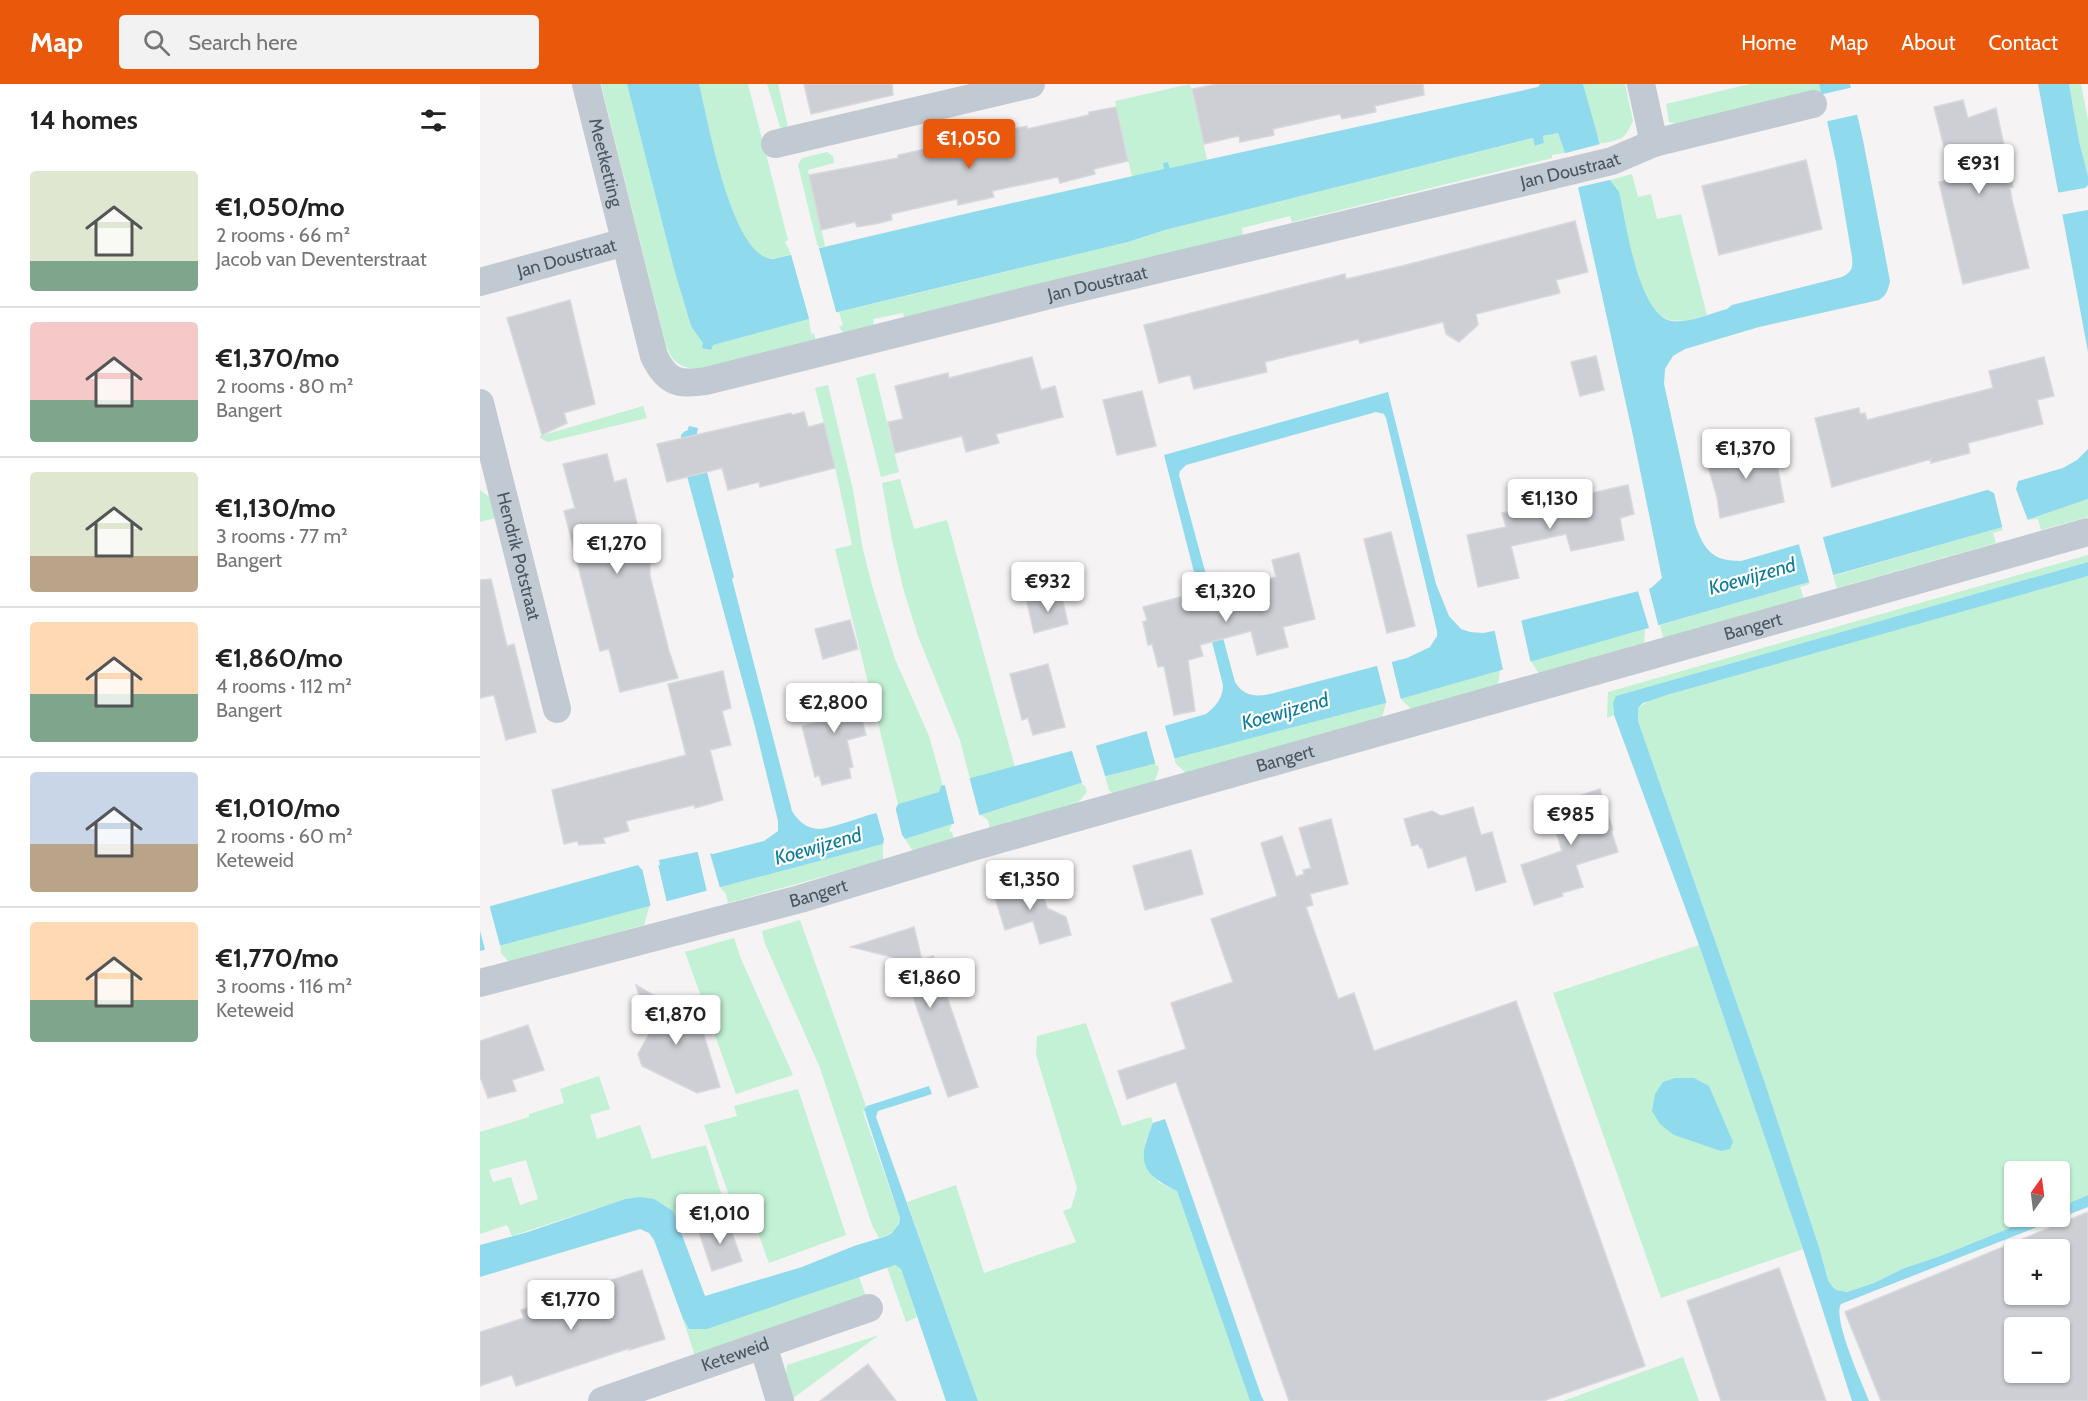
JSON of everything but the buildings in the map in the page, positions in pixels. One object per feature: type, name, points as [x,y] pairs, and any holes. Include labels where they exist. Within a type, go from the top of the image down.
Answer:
[{"type":"street","name":"Meetketting","points":[[586,84],[625,242]]},
{"type":"street","points":[[775,144],[1031,84]]},
{"type":"street","points":[[1641,84],[1654,142]]},
{"type":"street","name":"Jan Doustraat","points":[[480,282],[625,242],[654,356],[662,373],[683,384],[706,381],[1034,299],[1612,161],[1654,142],[1813,104]]},
{"type":"street","name":"Hendrik Potstraat","points":[[480,403],[489,470],[557,709]]},
{"type":"street","name":"Bangert","points":[[480,983],[800,899],[972,847],[2088,532]]},
{"type":"street","name":"Keteweid","points":[[602,1401],[869,1308]]},
{"type":"street","points":[[763,1345],[780,1401]]},
{"type":"green space","points":[[601,84],[627,84],[674,269],[691,326],[712,345],[809,319],[811,334],[814,333],[816,341],[700,369],[686,367],[676,362],[665,341]]},
{"type":"green space","points":[[699,84],[748,84],[788,240],[785,242],[791,254],[775,258],[760,255],[738,225],[721,176]]},
{"type":"green space","points":[[767,84],[778,84],[789,131],[780,127]]},
{"type":"green space","points":[[1190,84],[1207,160],[1170,168],[1168,162],[1164,163],[1165,169],[1132,177],[1115,101]]},
{"type":"green space","points":[[1583,84],[1625,84],[1633,121],[1624,136],[1618,140],[1601,144],[1594,128]]},
{"type":"green space","points":[[1750,84],[1819,84],[1821,93],[1676,124],[1669,122],[1666,104]]},
{"type":"green space","points":[[2069,84],[2081,84],[2088,120],[2088,176],[2079,141]]},
{"type":"green space","points":[[1558,133],[1565,153],[1552,155],[1552,158],[1292,222],[1290,216],[1242,228],[1243,235],[905,319],[903,313],[873,319],[874,326],[844,334],[839,327],[843,325],[839,312],[1128,242],[1165,230],[1534,138],[1536,146],[1544,143],[1543,136]]},
{"type":"green space","points":[[827,152],[833,156],[834,163],[808,170],[825,246],[818,248],[798,165],[802,158]]},
{"type":"green space","points":[[1632,174],[1638,197],[1651,194],[1657,219],[1681,214],[1707,315],[1686,321],[1669,320],[1659,315],[1651,307],[1641,286],[1610,180]]},
{"type":"green space","points":[[875,373],[899,472],[881,477],[856,378]]},
{"type":"green space","points":[[828,385],[873,589],[895,659],[929,736],[943,786],[939,792],[898,804],[835,549],[852,545],[815,388]]},
{"type":"green space","points":[[643,406],[647,418],[548,442],[540,438],[540,436]]},
{"type":"green space","points":[[900,479],[914,529],[947,520],[1015,767],[970,779],[960,740],[918,636],[903,588],[882,483]]},
{"type":"green space","points":[[480,490],[492,499],[499,517],[480,522]]},
{"type":"green space","points":[[2088,499],[2088,517],[2041,530],[2038,519],[2027,520]]},
{"type":"green space","points":[[2002,527],[2003,530],[1993,533],[1996,543],[1837,588],[1833,576]]},
{"type":"green space","points":[[2088,555],[2088,562],[1617,696],[1613,707],[1614,715],[1607,718],[1608,692]]},
{"type":"green space","points":[[2088,576],[2088,1195],[2070,1203],[2070,1161],[2004,1161],[2004,1227],[2012,1227],[1847,1292],[1836,1290],[1828,1280],[1766,1086],[1638,721],[1638,708],[1650,700]]},
{"type":"green space","points":[[1810,582],[1800,587],[1804,599],[1667,638],[1663,637],[1660,625]]},
{"type":"green space","points":[[1645,629],[1644,643],[1539,674],[1531,661]]},
{"type":"green space","points":[[1500,669],[1498,686],[1412,710],[1401,697]]},
{"type":"green space","points":[[1386,703],[1382,718],[1186,773],[1176,764],[1174,758]]},
{"type":"green space","points":[[1157,762],[1159,769],[1154,783],[1114,794],[1109,790],[1105,777]]},
{"type":"green space","points":[[1084,782],[1087,792],[1076,805],[990,829],[988,820],[981,815]]},
{"type":"green space","points":[[952,824],[949,831],[952,832],[954,840],[913,851],[905,839]]},
{"type":"green space","points":[[883,844],[883,860],[728,903],[726,894],[720,887]]},
{"type":"green space","points":[[650,904],[644,925],[509,962],[501,953],[500,946]]},
{"type":"green space","points":[[800,920],[866,1106],[863,1112],[900,1218],[893,1232],[879,1238],[872,1225],[820,1068],[765,944],[762,931]]},
{"type":"green space","points":[[734,938],[741,959],[793,1075],[736,1094],[685,952]]},
{"type":"green space","points":[[1699,945],[1803,1249],[1661,1298],[1553,993]]},
{"type":"green space","points":[[1086,1023],[1122,1126],[1151,1117],[1153,1123],[1145,1142],[1158,1182],[1177,1191],[1250,1401],[978,1401],[907,1202],[956,1185],[984,1273],[1076,1242],[1063,1211],[1071,1208],[1077,1188],[1036,1055],[1037,1036]]},
{"type":"green space","points":[[599,1076],[610,1109],[590,1115],[597,1139],[640,1125],[652,1159],[706,1145],[725,1206],[677,1222],[668,1208],[656,1201],[625,1199],[512,1236],[507,1225],[480,1234],[480,1132],[529,1117],[529,1114],[564,1103],[560,1089]],"holes":[[[526,1160],[538,1199],[520,1205],[511,1177],[493,1182],[489,1170]]]},
{"type":"green space","points":[[798,1089],[846,1235],[769,1263],[744,1195],[730,1198],[704,1125],[737,1116],[734,1106]]},
{"type":"green space","points":[[895,1265],[901,1269],[917,1317],[906,1322],[887,1267]]},
{"type":"green space","points":[[859,1277],[867,1299],[695,1356],[683,1319],[689,1329],[787,1302]]},
{"type":"green space","points":[[879,1335],[792,1399],[786,1375],[787,1365]]},
{"type":"green space","points":[[1683,1357],[1699,1401],[1563,1401]]},
{"type":"water","name":"Koewijzend","points":[[627,84],[699,84],[715,154],[734,212],[745,236],[758,253],[773,259],[1164,169],[1163,163],[1168,162],[1170,168],[1538,87],[1540,84],[1583,84],[1610,180],[1619,192],[1635,266],[1642,286],[1650,303],[1660,315],[1672,321],[1686,321],[1727,309],[1732,305],[1842,277],[1850,271],[1852,257],[1836,162],[1819,84],[1850,84],[1890,281],[1888,289],[1879,300],[1759,327],[1685,349],[1673,356],[1665,369],[1664,384],[1695,524],[1702,541],[1716,556],[1741,561],[2063,468],[2077,460],[2088,449],[2088,499],[2027,520],[1386,703],[1084,782],[905,839],[900,832],[885,836],[883,844],[480,951],[480,909],[638,865],[641,869],[660,865],[659,860],[697,852],[713,854],[764,841],[778,831],[778,821],[755,727],[681,454],[681,435],[687,431],[689,426],[698,428],[697,433],[734,577],[732,579],[792,811],[803,823],[815,829],[830,827],[876,813],[880,816],[894,812],[898,804],[939,792],[941,786],[1088,748],[1206,714],[1213,708],[1220,698],[1223,685],[1164,455],[1388,392],[1436,584],[1449,616],[1461,629],[1483,633],[1499,630],[1523,620],[1651,588],[1662,578],[1578,187],[1569,153],[1565,153],[1558,133],[1543,136],[1544,143],[1535,146],[1533,138],[1165,230],[1128,242],[809,319],[713,345],[711,350],[702,348],[703,343],[691,326],[674,269]],"holes":[[[1376,412],[1384,414],[1437,636],[1430,647],[1407,658],[1268,694],[1248,694],[1235,682],[1179,475],[1180,471],[1186,465]]]},
{"type":"water","points":[[2038,84],[2069,84],[2088,176],[2088,352]]},
{"type":"water","points":[[2088,562],[2088,576],[1667,695],[1643,703],[1638,708],[1638,721],[1766,1086],[1828,1280],[1833,1287],[1836,1290],[1847,1292],[2012,1227],[2037,1227],[1841,1304],[1839,1311],[1844,1336],[1869,1401],[1852,1401],[1803,1249],[1699,945],[1614,715],[1613,703],[1616,696]]},
{"type":"water","points":[[1675,1078],[1694,1078],[1709,1086],[1733,1142],[1730,1149],[1721,1151],[1674,1135],[1660,1124],[1652,1111],[1655,1094],[1663,1082]]},
{"type":"water","points":[[929,1086],[932,1094],[878,1111],[876,1117],[978,1401],[946,1401],[901,1269],[895,1265],[707,1329],[689,1329],[683,1319],[654,1240],[649,1233],[640,1229],[480,1277],[480,1245],[528,1232],[625,1199],[640,1197],[654,1199],[673,1211],[705,1296],[802,1267],[854,1246],[887,1236],[899,1224],[900,1218],[864,1109],[867,1106]]},
{"type":"water","points":[[1165,1119],[1264,1401],[1250,1401],[1177,1191],[1155,1178],[1145,1164],[1145,1147],[1153,1123]]},
{"type":"water","points":[[2088,1195],[2088,1207],[2070,1214],[2070,1203]]},
{"type":"pier","points":[[1854,87],[1860,114],[1824,122],[1819,95]]},
{"type":"pier","points":[[1604,143],[1614,179],[1575,188],[1567,156],[1562,154]]},
{"type":"pier","points":[[2088,185],[2088,210],[2060,215],[2056,193],[2085,188]]},
{"type":"pier","points":[[818,245],[837,315],[810,322],[790,251]]},
{"type":"pier","points":[[2019,478],[2016,489],[2029,523],[2003,530],[1994,493],[1984,488]]},
{"type":"pier","points":[[1822,534],[1834,578],[1810,585],[1798,541]]},
{"type":"pier","points":[[1648,585],[1659,628],[1650,631],[1637,588]]},
{"type":"pier","points":[[1521,619],[1531,664],[1503,670],[1494,628]]},
{"type":"pier","points":[[1391,659],[1401,700],[1387,705],[1376,662]]},
{"type":"pier","points":[[1164,723],[1175,760],[1156,766],[1146,729]]},
{"type":"pier","points":[[1095,743],[1106,779],[1083,786],[1071,748]]},
{"type":"pier","points":[[969,776],[980,818],[955,826],[944,782]]},
{"type":"pier","points":[[895,806],[903,839],[899,836],[887,838],[885,843],[876,811],[881,813],[892,810]]},
{"type":"pier","points":[[697,849],[709,850],[720,888],[707,892]]},
{"type":"pier","points":[[657,860],[667,903],[651,907],[641,864],[657,863]]},
{"type":"pier","points":[[489,904],[501,949],[486,953],[480,931],[480,906]]}]
